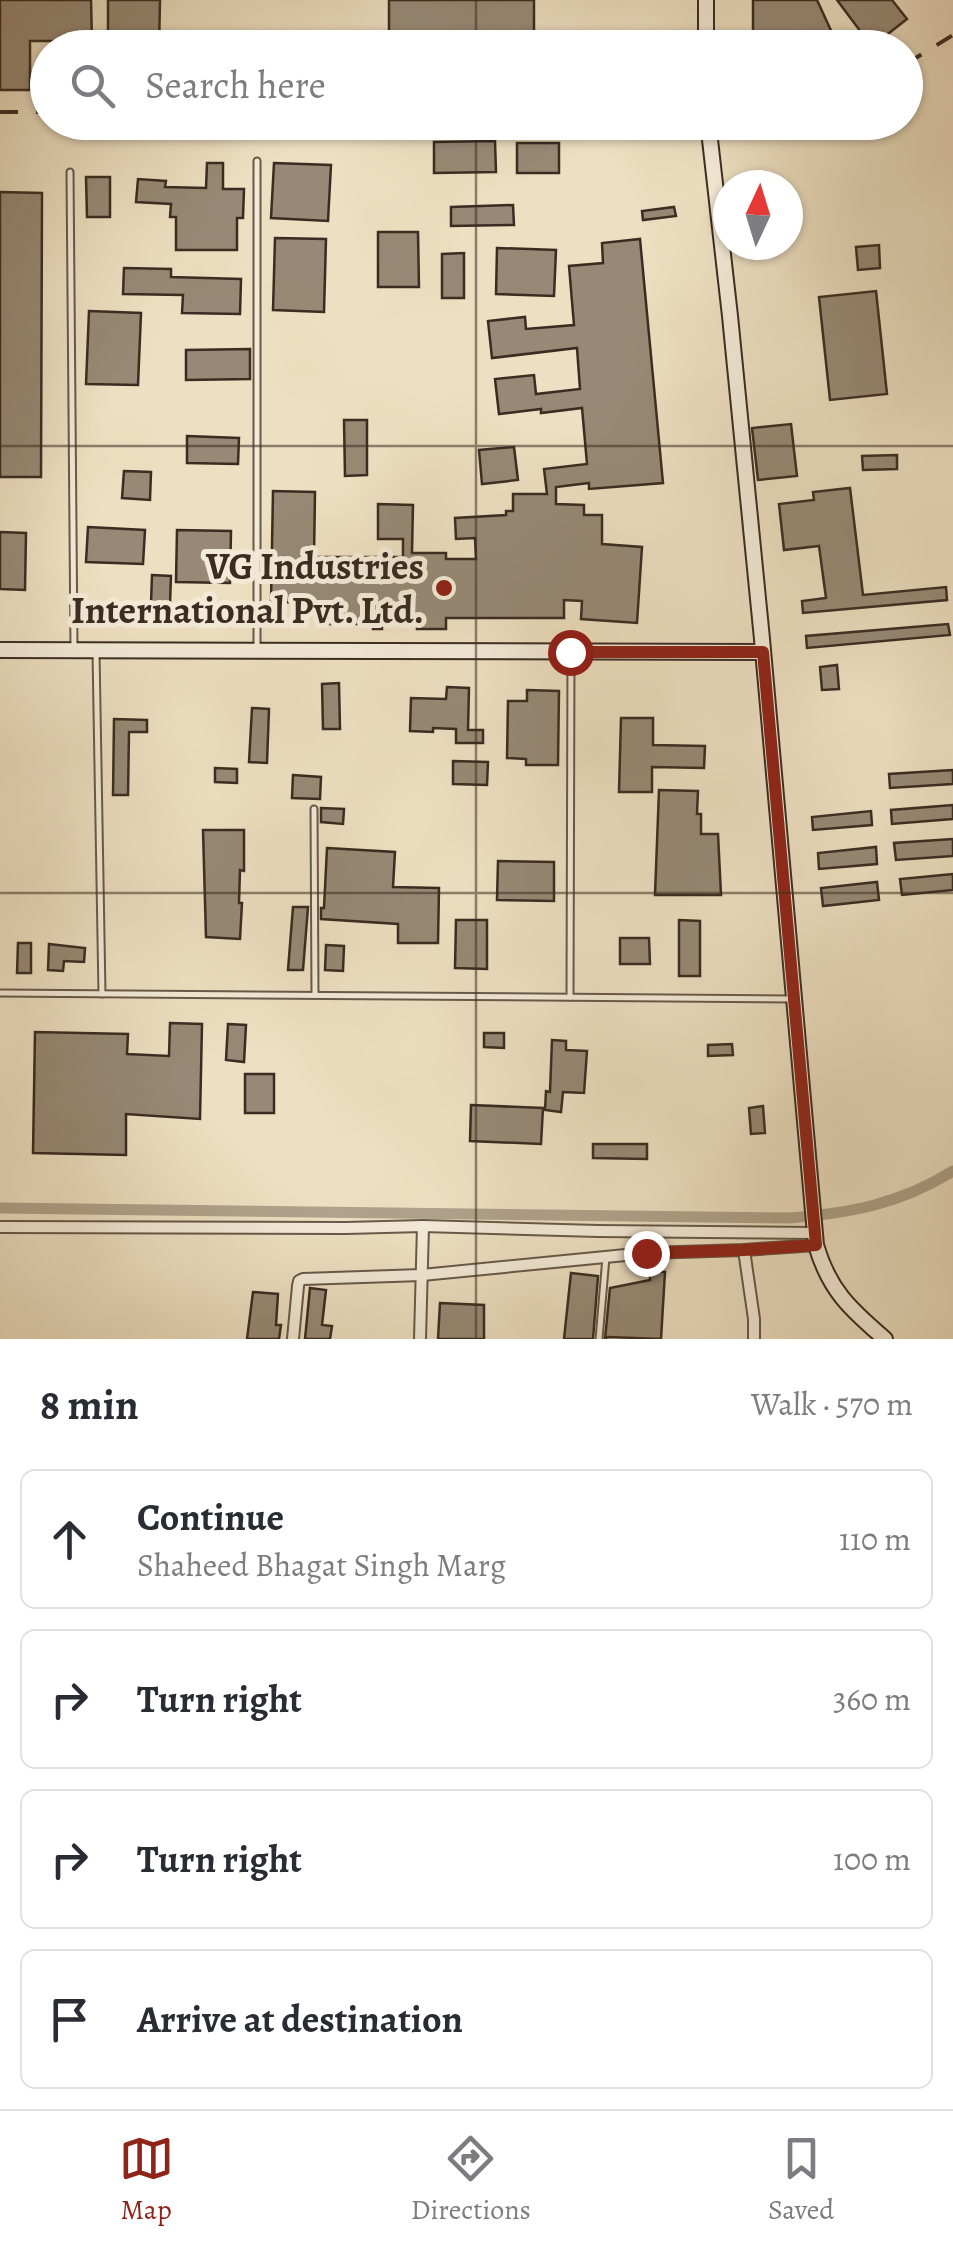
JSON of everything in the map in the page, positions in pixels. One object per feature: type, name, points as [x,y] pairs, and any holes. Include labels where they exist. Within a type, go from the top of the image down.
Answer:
[{"type":"street","points":[[706,0],[706,30]]},
{"type":"street","points":[[710,140],[763,652],[815,1235],[823,1269],[836,1289],[851,1310],[885,1339]]},
{"type":"street","points":[[0,650],[763,652]]},
{"type":"street","points":[[0,1227],[422,1226],[815,1235]]},
{"type":"street","points":[[420,1339],[422,1226]]},
{"type":"street","points":[[293,1339],[299,1281],[316,1276],[422,1275],[646,1253],[744,1250],[815,1235]]},
{"type":"street","points":[[744,1250],[754,1339]]},
{"type":"lane","points":[[257,161],[257,651]]},
{"type":"lane","points":[[70,172],[74,650]]},
{"type":"lane","points":[[96,651],[102,994]]},
{"type":"lane","points":[[570,652],[570,997]]},
{"type":"lane","points":[[314,809],[316,995]]},
{"type":"lane","points":[[0,993],[793,998]]},
{"type":"lane","points":[[599,1339],[606,1257]]},
{"type":"building","points":[[0,0],[91,0],[92,30],[30,30],[30,90],[0,90]]},
{"type":"building","points":[[108,0],[160,0],[159,30],[108,30]]},
{"type":"building","points":[[389,0],[534,0],[534,30],[389,30]]},
{"type":"building","points":[[753,0],[817,0],[831,30],[753,30]]},
{"type":"building","points":[[837,0],[892,0],[907,19],[893,30],[860,30]]},
{"type":"building","points":[[495,141],[496,172],[434,173],[434,142]]},
{"type":"building","points":[[517,143],[559,143],[559,173],[517,173]]},
{"type":"building","points":[[207,163],[223,163],[223,189],[244,189],[243,218],[237,218],[237,250],[176,250],[176,217],[170,217],[171,204],[136,202],[138,179],[166,181],[165,187],[206,188]]},
{"type":"building","points":[[274,163],[331,165],[328,221],[271,218]]},
{"type":"building","points":[[86,177],[110,177],[110,217],[87,217]]},
{"type":"building","points":[[0,192],[42,193],[41,477],[0,477]]},
{"type":"building","points":[[513,205],[514,225],[451,226],[451,207]]},
{"type":"building","points":[[674,207],[676,216],[643,220],[642,211]]},
{"type":"building","points":[[378,232],[418,232],[419,287],[378,287]]},
{"type":"building","points":[[275,238],[326,239],[324,312],[273,310]]},
{"type":"building","points":[[640,239],[663,483],[589,489],[589,483],[556,487],[556,504],[584,505],[584,515],[602,515],[602,544],[642,547],[637,623],[581,619],[582,601],[564,600],[564,618],[446,618],[446,629],[417,629],[417,617],[382,617],[382,629],[373,629],[373,624],[324,624],[324,603],[271,602],[273,491],[315,492],[314,557],[403,557],[403,539],[378,539],[378,504],[413,505],[412,553],[446,553],[446,559],[476,559],[475,538],[456,539],[455,518],[506,515],[506,511],[513,511],[513,494],[547,494],[544,469],[587,464],[582,408],[499,414],[495,379],[534,375],[536,394],[580,389],[577,348],[492,358],[488,321],[525,317],[526,329],[574,325],[569,266],[603,263],[602,243]]},
{"type":"building","points":[[879,245],[880,268],[858,270],[856,247]]},
{"type":"building","points":[[497,248],[556,250],[554,296],[496,294]]},
{"type":"building","points":[[464,253],[464,298],[442,298],[442,254]]},
{"type":"building","points":[[124,268],[171,269],[171,277],[241,279],[240,314],[182,313],[183,295],[123,294]]},
{"type":"building","points":[[876,291],[887,394],[830,400],[819,297]]},
{"type":"building","points":[[89,311],[141,313],[138,385],[86,384]]},
{"type":"building","points":[[250,349],[250,379],[186,380],[186,350]]},
{"type":"building","points":[[344,420],[367,420],[367,475],[345,476]]},
{"type":"building","points":[[791,424],[797,476],[758,480],[752,428]]},
{"type":"building","points":[[187,436],[239,438],[238,464],[187,463]]},
{"type":"building","points":[[514,447],[518,480],[482,484],[479,450]]},
{"type":"building","points":[[897,455],[897,469],[863,470],[862,456]]},
{"type":"building","points":[[124,471],[151,472],[150,500],[122,498]]},
{"type":"building","points":[[850,488],[863,595],[946,587],[947,600],[803,613],[802,601],[826,598],[819,546],[784,550],[779,504],[814,500],[813,492]]},
{"type":"building","points":[[88,527],[145,530],[143,564],[86,562]]},
{"type":"building","points":[[177,530],[231,531],[230,583],[176,582]]},
{"type":"building","points":[[0,532],[26,533],[25,590],[0,589]]},
{"type":"building","points":[[152,575],[171,576],[170,604],[151,603]]},
{"type":"building","points":[[948,624],[950,635],[807,648],[806,636]]},
{"type":"building","points":[[837,665],[839,689],[822,690],[820,667]]},
{"type":"building","points":[[339,683],[340,729],[323,729],[322,684]]},
{"type":"building","points":[[447,687],[469,688],[468,730],[483,730],[483,743],[456,743],[456,729],[410,731],[411,698],[446,699]]},
{"type":"building","points":[[527,690],[559,691],[558,765],[526,765],[526,759],[507,758],[508,701],[527,701]]},
{"type":"building","points":[[252,708],[269,709],[267,763],[249,762]]},
{"type":"building","points":[[621,718],[653,718],[653,745],[705,746],[704,768],[652,767],[652,792],[619,792]]},
{"type":"building","points":[[114,719],[147,720],[147,732],[129,732],[128,795],[113,795]]},
{"type":"building","points":[[453,761],[488,762],[487,785],[453,784]]},
{"type":"building","points":[[215,768],[237,769],[237,783],[215,782]]},
{"type":"building","points":[[953,770],[953,784],[890,788],[889,774]]},
{"type":"building","points":[[293,775],[321,777],[320,799],[292,798]]},
{"type":"building","points":[[659,790],[698,791],[701,834],[718,834],[721,895],[655,895]]},
{"type":"building","points":[[953,805],[953,819],[892,824],[891,810]]},
{"type":"building","points":[[321,808],[344,809],[343,824],[321,822]]},
{"type":"building","points":[[871,811],[872,825],[813,830],[812,817]]},
{"type":"building","points":[[203,830],[244,830],[240,939],[206,937]]},
{"type":"building","points":[[953,839],[953,856],[896,860],[894,843]]},
{"type":"building","points":[[876,847],[877,864],[819,869],[818,853]]},
{"type":"building","points":[[327,848],[395,852],[393,887],[439,888],[438,943],[398,943],[398,924],[321,919]]},
{"type":"building","points":[[498,861],[554,862],[554,901],[497,900]]},
{"type":"building","points":[[953,874],[953,890],[902,895],[900,879]]},
{"type":"building","points":[[877,882],[879,900],[823,906],[821,888]]},
{"type":"building","points":[[293,907],[308,907],[303,970],[288,970]]},
{"type":"building","points":[[456,920],[487,920],[487,969],[455,968]]},
{"type":"building","points":[[679,920],[700,921],[700,976],[679,976]]},
{"type":"building","points":[[620,938],[649,938],[650,964],[620,964]]},
{"type":"building","points":[[18,943],[31,943],[31,973],[17,973]]},
{"type":"building","points":[[49,944],[85,948],[84,962],[64,961],[63,971],[48,970]]},
{"type":"building","points":[[326,945],[344,946],[343,971],[325,970]]},
{"type":"building","points":[[170,1023],[202,1024],[200,1119],[126,1114],[126,1155],[33,1153],[35,1032],[128,1034],[127,1054],[169,1056]]},
{"type":"building","points":[[228,1024],[246,1025],[244,1062],[226,1060]]},
{"type":"building","points":[[484,1033],[504,1033],[504,1048],[484,1047]]},
{"type":"building","points":[[552,1040],[566,1041],[566,1050],[587,1051],[584,1093],[563,1092],[561,1112],[545,1110],[546,1091],[550,1092]]},
{"type":"building","points":[[732,1044],[733,1055],[708,1056],[708,1045]]},
{"type":"building","points":[[245,1074],[274,1074],[274,1113],[245,1113]]},
{"type":"building","points":[[471,1105],[543,1108],[541,1144],[470,1141]]},
{"type":"building","points":[[763,1106],[765,1133],[751,1134],[749,1108]]},
{"type":"building","points":[[593,1144],[647,1144],[647,1159],[593,1158]]},
{"type":"building","points":[[650,1271],[665,1272],[661,1339],[605,1339],[610,1288],[650,1280]]},
{"type":"building","points":[[571,1273],[598,1276],[593,1339],[564,1339]]},
{"type":"building","points":[[310,1288],[326,1290],[322,1325],[332,1326],[330,1339],[305,1339]]},
{"type":"building","points":[[253,1292],[278,1294],[279,1339],[247,1339]]},
{"type":"building","points":[[440,1303],[484,1305],[484,1339],[438,1339]]},
{"type":"waterway","points":[[0,1208],[790,1218],[874,1205],[914,1192],[953,1171]]},
{"type":"railway","points":[[923,54],[953,35]]},
{"type":"railway","points":[[0,112],[30,112]]},
{"type":"place","name":"VG Industries International Pvt. Ltd.","points":[[444,588]]},
{"type":"route","points":[[570,652],[763,652],[816,1245],[646,1253]]}]
